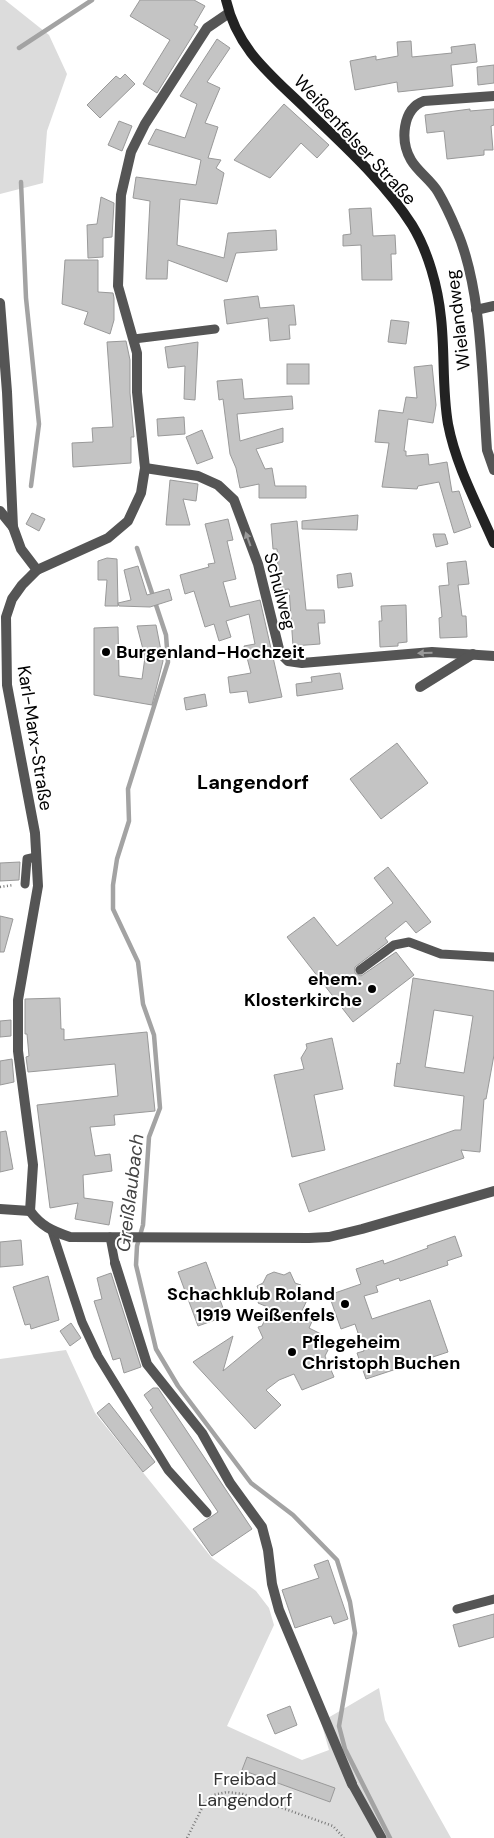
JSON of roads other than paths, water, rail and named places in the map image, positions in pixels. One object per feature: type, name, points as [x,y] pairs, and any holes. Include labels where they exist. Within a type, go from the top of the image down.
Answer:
[{"type":"street","name":"Weißenfelser Straße","points":[[226,0],[238,37],[260,65],[382,187],[412,226],[430,265],[442,317],[447,414],[456,458],[494,544]]},
{"type":"street","name":"Karl-Marx-Straße","points":[[30,1211],[33,1165],[18,1051],[18,1000],[38,886],[34,833],[4,686],[6,617],[12,599],[22,585],[37,570],[108,538],[128,521],[141,493],[145,468],[137,392],[137,353],[118,286],[122,195],[131,152],[145,124],[207,28],[229,13]]},
{"type":"street","name":"Wielandweg","points":[[494,96],[424,101],[415,104],[410,110],[405,123],[406,146],[411,160],[437,190],[466,250],[476,310],[487,450],[494,470]]},
{"type":"street","points":[[0,304],[7,392],[13,527]]},
{"type":"street","points":[[476,310],[494,306]]},
{"type":"street","name":"Schulweg","points":[[145,468],[198,476],[218,485],[234,500],[258,564],[280,653],[288,661],[302,663],[377,655],[474,653],[494,656]]},
{"type":"street","points":[[0,511],[13,527],[24,553],[37,570]]},
{"type":"street","points":[[420,687],[474,653]]},
{"type":"street","points":[[0,1209],[30,1211],[39,1223],[52,1231],[70,1237],[145,1236],[234,1240],[330,1237],[494,1191]]},
{"type":"street","points":[[116,1263],[147,1364],[202,1433],[230,1484],[262,1527],[268,1550],[272,1584],[279,1610],[352,1784]]},
{"type":"lane","points":[[134,339],[215,329]]},
{"type":"lane","points":[[25,884],[27,859],[36,857]]},
{"type":"lane","points":[[360,970],[394,945],[409,942],[441,954],[494,958]]},
{"type":"lane","points":[[52,1231],[92,1346],[168,1470],[207,1513]]},
{"type":"lane","points":[[110,1237],[116,1263]]},
{"type":"lane","points":[[457,1609],[494,1599]]},
{"type":"lane","points":[[352,1784],[382,1838]]},
{"type":"waterway","points":[[19,48],[92,0]]},
{"type":"waterway","name":"Greißlaubach","points":[[21,182],[26,298],[39,424],[31,486]]},
{"type":"waterway","name":"Greißlaubach","points":[[137,548],[166,635],[168,662],[128,789],[129,821],[117,859],[113,885],[113,909],[138,962],[143,1004],[154,1035],[160,1108],[149,1137],[143,1225],[137,1246],[136,1265],[156,1349],[178,1386],[251,1483],[293,1515],[337,1560],[350,1602],[355,1633],[339,1726],[345,1749],[390,1838]]},
{"type":"place","name":"Burgenland-Hochzeit","points":[[106,652]]},
{"type":"place","name":"ehem. Klosterkirche","points":[[372,989]]},
{"type":"place","name":"Schachklub Roland 1919 Weißenfels","points":[[345,1304]]},
{"type":"place","name":"Pflegeheim Christoph Buchen","points":[[292,1352]]},
{"type":"district","name":"Langendorf","points":[[253,782]]},
{"type":"park label","name":"Freibad Langendorf","points":[[245,1789]]}]
